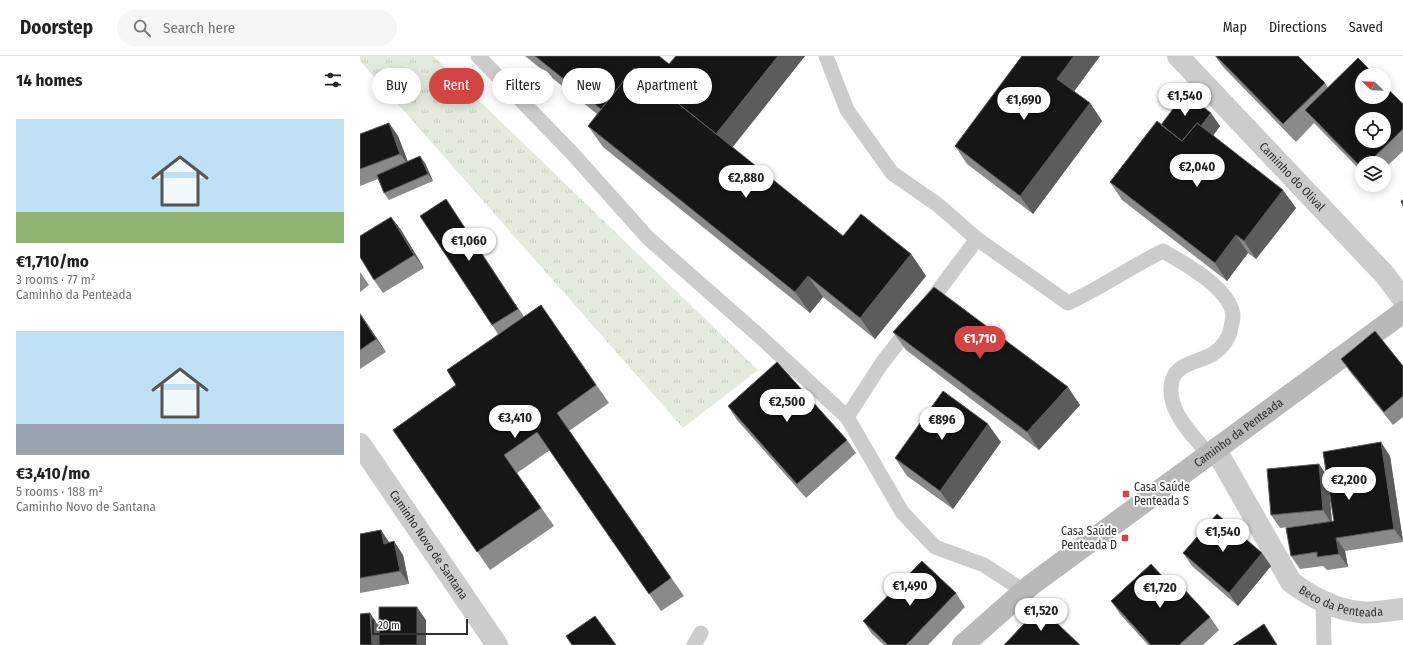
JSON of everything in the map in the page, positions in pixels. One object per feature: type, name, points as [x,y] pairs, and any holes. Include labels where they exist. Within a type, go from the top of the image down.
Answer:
[{"type":"street","name":"Caminho do Olival","points":[[1178,56],[1385,275],[1403,299]]},
{"type":"street","name":"Caminho da Penteada","points":[[963,645],[1024,591],[1403,312]]},
{"type":"street","name":"Caminho Novo de Santana","points":[[360,444],[497,645]]},
{"type":"street","name":"Beco da Penteada","points":[[1212,452],[1291,582],[1305,593],[1341,609],[1361,613],[1403,609]]},
{"type":"lane","points":[[478,56],[572,153],[648,238],[756,333],[847,418],[902,512],[935,547],[984,566],[1024,591]]},
{"type":"lane","points":[[826,56],[847,110],[892,173],[938,205],[977,239],[1068,302],[1092,292],[1146,259],[1163,251],[1201,276],[1224,294],[1233,315],[1231,332],[1223,346],[1212,354],[1187,365],[1177,372],[1172,380],[1172,398],[1177,414],[1212,452]]},
{"type":"lane","points":[[847,418],[882,363],[977,239]]},
{"type":"lane","points":[[1323,601],[1324,645]]},
{"type":"green space","points":[[360,56],[433,56],[445,68],[429,68],[429,104],[483,104],[758,370],[683,428],[398,104],[421,104],[421,68],[372,68],[372,75],[360,61]]},
{"type":"building","points":[[535,56],[659,56],[669,64],[676,56],[778,56],[716,134],[679,104],[712,104],[712,68],[623,68],[623,82],[615,92],[615,68],[562,68],[562,78],[554,71],[554,68],[550,68]]},
{"type":"building","points":[[1022,56],[1074,56],[1057,79],[1090,103],[1020,196],[955,146]]},
{"type":"building","points":[[1216,56],[1298,56],[1325,83],[1283,124]]},
{"type":"building","points":[[1358,58],[1368,68],[1355,68],[1355,104],[1391,104],[1391,92],[1403,104],[1403,129],[1391,141],[1391,112],[1355,112],[1355,148],[1383,148],[1375,156],[1355,156],[1355,161],[1305,110]]},
{"type":"building","points":[[623,82],[623,104],[679,104],[843,236],[861,214],[911,254],[860,318],[808,276],[795,292],[588,126],[605,104],[615,104],[615,92]]},
{"type":"building","points":[[1185,93],[1211,113],[1201,126],[1197,123],[1182,141],[1161,125]]},
{"type":"building","points":[[595,104],[605,104],[601,109]]},
{"type":"building","points":[[1157,121],[1182,141],[1197,123],[1283,190],[1244,241],[1236,235],[1215,263],[1110,182]]},
{"type":"building","points":[[389,123],[400,154],[360,169],[360,134]]},
{"type":"building","points":[[420,156],[428,174],[384,193],[377,175]]},
{"type":"building","points":[[446,199],[518,309],[492,325],[420,216]]},
{"type":"building","points":[[391,217],[414,255],[374,280],[360,257],[360,236]]},
{"type":"building","points":[[934,287],[1068,387],[1027,432],[893,332]]},
{"type":"building","points":[[541,305],[596,385],[557,413],[671,578],[649,594],[537,432],[504,455],[541,508],[477,552],[393,430],[456,385],[447,370]]},
{"type":"building","points":[[360,314],[376,339],[360,350]]},
{"type":"building","points":[[1375,331],[1403,366],[1403,396],[1384,412],[1341,359]]},
{"type":"building","points":[[777,362],[847,440],[797,484],[728,406]]},
{"type":"building","points":[[943,391],[988,424],[940,491],[895,458]]},
{"type":"building","points":[[1381,442],[1394,529],[1336,538],[1339,554],[1317,557],[1317,552],[1291,556],[1286,528],[1334,521],[1323,452]]},
{"type":"building","points":[[1319,464],[1323,510],[1271,515],[1267,469]]},
{"type":"building","points":[[1217,514],[1262,553],[1229,593],[1183,553]]},
{"type":"building","points":[[381,530],[384,544],[394,541],[400,571],[360,578],[360,534]]},
{"type":"building","points":[[922,561],[956,593],[906,645],[888,645],[863,621]]},
{"type":"building","points":[[1151,564],[1177,592],[1182,587],[1210,617],[1179,645],[1151,645],[1111,601]]},
{"type":"building","points":[[379,607],[417,607],[417,645],[379,645]]},
{"type":"building","points":[[1040,607],[1080,645],[1004,645]]},
{"type":"building","points":[[370,613],[372,645],[360,645],[360,614]]},
{"type":"building","points":[[595,616],[616,645],[572,645],[566,636]]},
{"type":"building","points":[[1264,624],[1277,645],[1233,645]]},
{"type":"place","name":"Casa Saúde Penteada S","points":[[1126,494]]},
{"type":"place","name":"Casa Saúde Penteada D","points":[[1125,538]]}]
